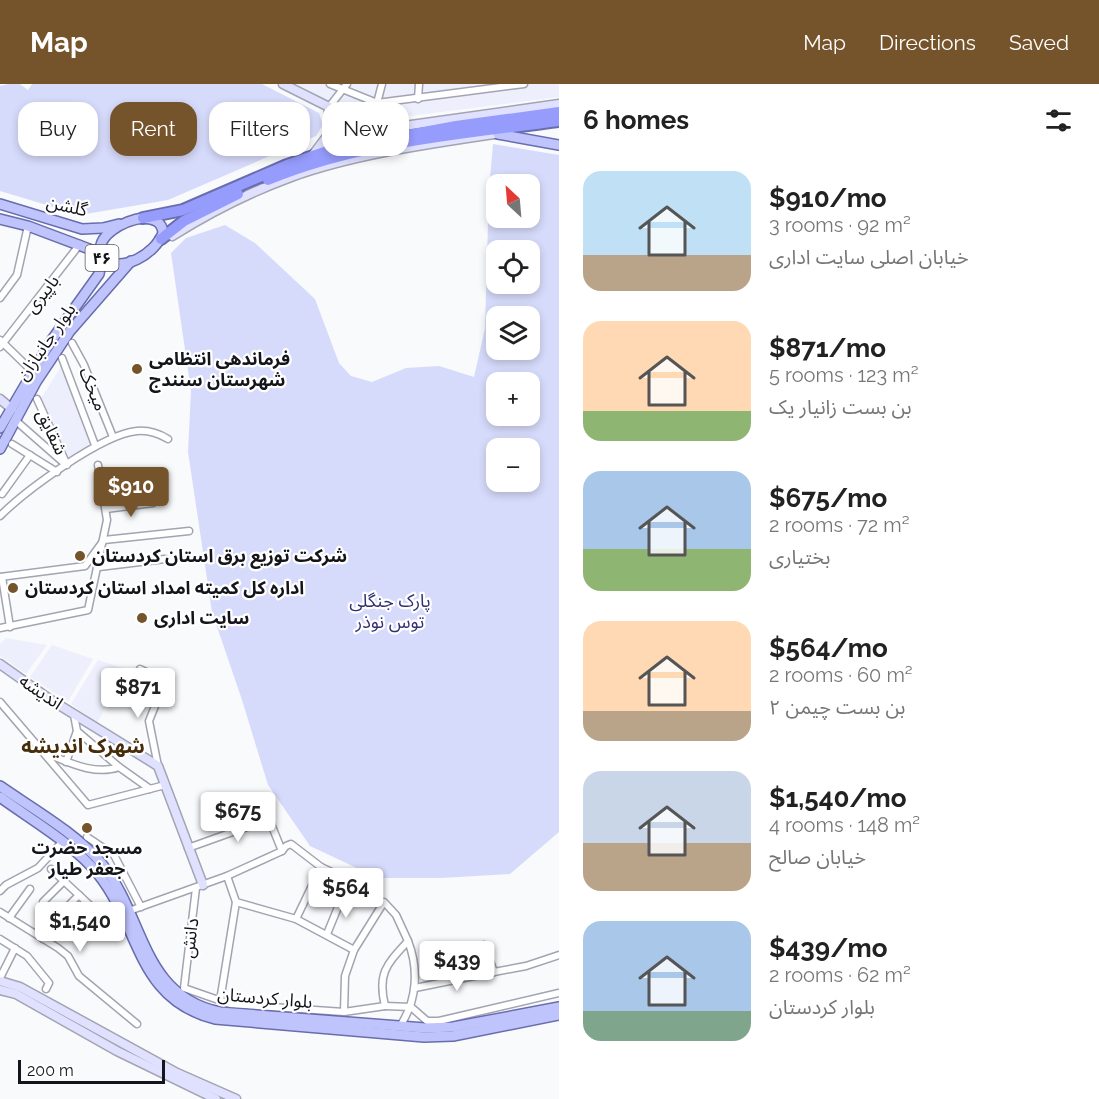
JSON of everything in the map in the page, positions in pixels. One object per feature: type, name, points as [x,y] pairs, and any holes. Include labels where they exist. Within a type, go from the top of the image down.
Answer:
[{"type":"highway","points":[[409,135],[559,112]]},
{"type":"highway","points":[[158,242],[184,221],[249,188],[335,157],[458,134],[559,121]]},
{"type":"highway","points":[[143,218],[177,212],[287,165],[322,153]]},
{"type":"highway","points":[[177,212],[178,218],[184,221]]},
{"type":"main road","points":[[498,134],[559,145]]},
{"type":"main road","name":"گلشن","points":[[0,204],[82,229],[103,228],[127,222]]},
{"type":"main road","points":[[143,218],[150,218],[160,224],[163,233],[158,242]]},
{"type":"main road","name":"۴۶","points":[[143,218],[127,222],[106,236],[100,248],[101,255],[112,263],[131,261],[144,256],[158,242]]},
{"type":"main road","name":"گلشن","points":[[0,219],[80,244],[101,255]]},
{"type":"main road","points":[[80,244],[86,236],[82,229]]},
{"type":"main road","name":"بلوار جانبازان","points":[[0,428],[57,333],[99,274],[101,255]]},
{"type":"main road","name":"بلوار جانبازان","points":[[0,449],[36,382],[70,331],[131,261]]},
{"type":"main road","points":[[99,274],[109,274],[113,280]]},
{"type":"main road","name":"بلوار کردستان","points":[[0,786],[88,850],[104,866],[146,966],[166,994],[191,1011],[215,1019],[424,1037],[453,1036],[559,1015]]},
{"type":"main road","name":"بلوار کردستان","points":[[0,797],[78,855],[98,874],[125,912],[164,978],[187,1000],[204,1009],[420,1028],[453,1027],[559,1007]]},
{"type":"street","points":[[283,84],[322,104]]},
{"type":"street","points":[[330,84],[374,102]]},
{"type":"street","points":[[333,102],[347,84]]},
{"type":"street","points":[[377,102],[382,84]]},
{"type":"street","points":[[418,99],[419,84]]},
{"type":"street","points":[[387,102],[524,84]]},
{"type":"street","points":[[409,126],[559,104]]},
{"type":"street","points":[[158,242],[290,177],[402,149],[559,126]]},
{"type":"street","points":[[312,156],[322,143]]},
{"type":"street","points":[[249,188],[266,188]]},
{"type":"street","points":[[0,298],[17,275],[28,226]]},
{"type":"street","name":"باپیری","points":[[1,344],[80,244]]},
{"type":"street","name":"میخک","points":[[72,343],[84,365],[113,437]]},
{"type":"street","points":[[1,344],[33,372]]},
{"type":"street","points":[[62,358],[95,446]]},
{"type":"street","points":[[0,399],[12,409]]},
{"type":"street","name":"شقایق","points":[[37,399],[67,465]]},
{"type":"street","points":[[15,420],[67,465]]},
{"type":"street","points":[[0,516],[14,502],[95,446],[113,437],[136,431],[157,432],[168,439]]},
{"type":"street","points":[[12,444],[57,472]]},
{"type":"street","points":[[14,502],[1,493],[30,455]]},
{"type":"street","points":[[0,628],[88,610],[99,567],[107,520],[98,465]]},
{"type":"street","points":[[105,509],[153,503]]},
{"type":"street","points":[[10,627],[1,577],[85,566],[104,540],[189,531]]},
{"type":"street","points":[[99,567],[165,559]]},
{"type":"street","name":"اندیشه","points":[[0,664],[74,715],[158,766]]},
{"type":"street","points":[[140,669],[165,681],[150,721],[158,766],[200,886]]},
{"type":"street","points":[[0,702],[88,805],[165,785]]},
{"type":"street","points":[[66,762],[77,731],[74,715]]},
{"type":"street","points":[[77,731],[150,789]]},
{"type":"street","points":[[42,752],[66,762],[99,771],[108,771],[119,766]]},
{"type":"street","points":[[188,848],[269,819],[282,851]]},
{"type":"street","points":[[87,837],[114,855],[141,907]]},
{"type":"street","points":[[0,891],[6,885],[38,868],[62,843]]},
{"type":"street","points":[[125,912],[227,876],[282,851],[291,844],[321,867],[372,891]]},
{"type":"street","points":[[296,919],[321,867]]},
{"type":"street","points":[[51,869],[110,924]]},
{"type":"street","points":[[227,876],[236,902],[220,1001],[230,1004],[344,1012],[385,1006],[411,1007],[427,1021],[438,1021],[559,993]]},
{"type":"street","points":[[43,902],[64,881]]},
{"type":"street","name":"دانش","points":[[200,886],[184,988],[220,1001]]},
{"type":"street","points":[[9,918],[30,889]]},
{"type":"street","points":[[44,939],[58,915],[79,895]]},
{"type":"street","points":[[327,934],[343,895]]},
{"type":"street","points":[[236,902],[296,919],[354,950]]},
{"type":"street","points":[[344,1012],[345,976],[354,950],[384,902],[396,915],[414,957],[415,988],[411,1007],[400,1026]]},
{"type":"street","points":[[0,912],[68,956],[80,976],[137,1024]]},
{"type":"street","points":[[0,939],[27,956],[49,983],[46,989]]},
{"type":"street","points":[[385,1006],[381,989],[384,971],[408,941]]},
{"type":"street","points":[[484,945],[494,972]]},
{"type":"street","points":[[15,948],[0,980],[20,987],[61,1014]]},
{"type":"street","points":[[415,988],[526,966],[559,955]]},
{"type":"street","points":[[0,990],[16,994],[61,1014],[208,1091],[236,1099]]},
{"type":"street","points":[[411,1007],[420,1028]]},
{"type":"street","points":[[208,1091],[216,1099]]},
{"type":"shaded area","points":[[296,84],[559,84],[559,97],[409,116],[409,102],[330,102]]},
{"type":"shaded area","points":[[62,365],[90,444],[69,457],[40,400]]},
{"type":"shaded area","points":[[6,638],[47,645],[26,674],[0,656],[0,644]]},
{"type":"shaded area","points":[[52,645],[93,659],[68,701],[30,677]]},
{"type":"shaded area","points":[[98,660],[126,669],[97,723],[71,704]]},
{"type":"green space","points":[[20,84],[28,90],[32,84],[262,84],[297,102],[209,102],[209,156],[270,156],[168,200],[80,215],[0,191],[0,86]]},
{"type":"green space","points":[[310,108],[319,113],[322,122],[322,127],[316,136],[310,139]]},
{"type":"green space","name":"پارک جنگلی توس نوذر","points":[[493,144],[559,155],[559,832],[510,874],[441,878],[378,878],[310,846],[268,785],[212,612],[188,452],[191,391],[171,253],[186,238],[225,225],[255,243],[315,299],[339,363],[351,376],[372,382],[406,368],[439,366],[474,377],[485,328],[486,294],[540,294],[540,240],[488,240],[488,228],[540,228],[540,174],[490,174]]},
{"type":"place","name":"فرماندهی انتظامی شهرستان سنندج","points":[[137,369]]},
{"type":"place","name":"شرکت توزیع برق استان کردستان","points":[[80,556]]},
{"type":"place","name":"اداره کل کمیته امداد استان کردستان","points":[[13,588]]},
{"type":"place","name":"سایت اداری","points":[[142,618]]},
{"type":"place","name":"مسجد حضرت جعفر طیار","points":[[87,828]]},
{"type":"district","name":"شهرک اندیشه","points":[[83,746]]}]
